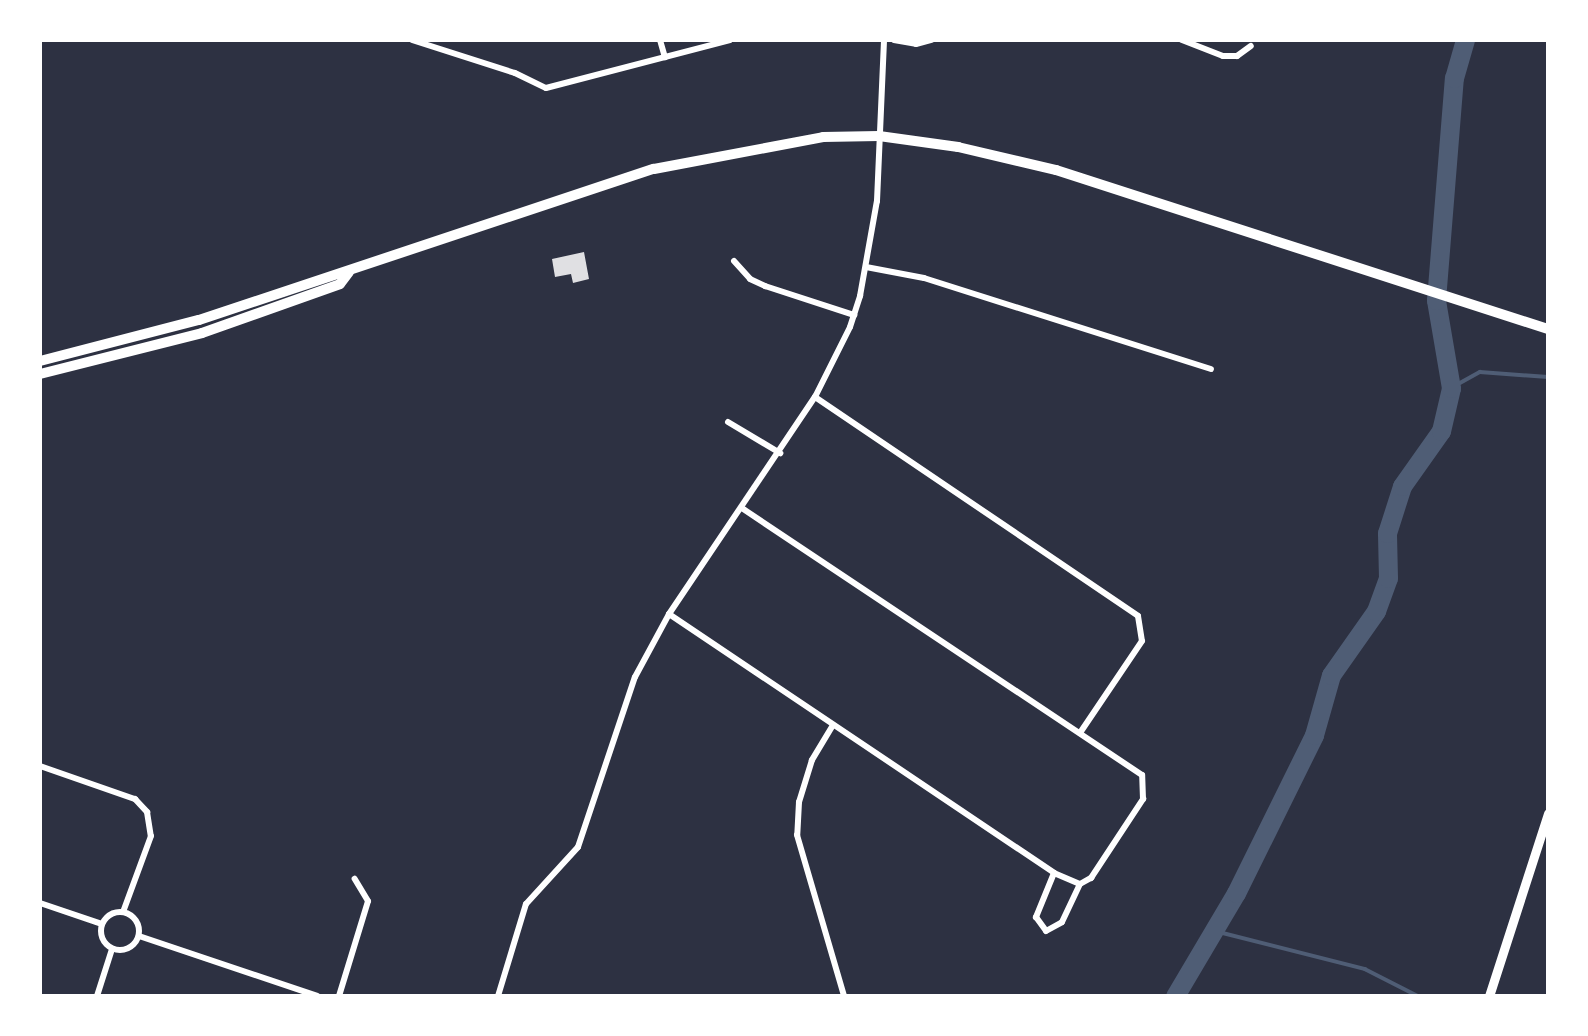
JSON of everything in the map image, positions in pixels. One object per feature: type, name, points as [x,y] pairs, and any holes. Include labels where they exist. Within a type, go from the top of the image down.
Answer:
[{"type":"main road","points":[[40,361],[199,320],[654,169],[823,137],[879,135],[958,147],[1056,170],[1548,330]]},
{"type":"main road","points":[[40,374],[202,333],[340,284],[349,272]]},
{"type":"main road","points":[[1489,996],[1548,813]]},
{"type":"street","points":[[412,40],[515,73],[546,88],[730,40]]},
{"type":"street","points":[[660,40],[665,57]]},
{"type":"street","points":[[498,996],[526,904],[578,847],[635,677],[669,614],[780,453],[815,397],[854,315],[866,267],[877,201],[884,40]]},
{"type":"street","points":[[894,40],[916,44],[931,40]]},
{"type":"street","points":[[1182,40],[1223,56],[1237,56],[1251,46]]},
{"type":"street","points":[[734,261],[750,279],[765,286],[854,315]]},
{"type":"street","points":[[866,267],[924,278],[1211,369]]},
{"type":"street","points":[[815,397],[1138,616],[1142,641],[1080,733]]},
{"type":"street","points":[[728,422],[780,453]]},
{"type":"street","points":[[742,508],[1142,775],[1146,788],[1143,799],[1091,878],[1080,884],[1062,922],[1046,931],[1036,916],[1054,873]]},
{"type":"street","points":[[669,614],[1054,873],[1080,884]]},
{"type":"street","points":[[833,725],[812,760],[799,802],[797,835],[844,996]]},
{"type":"street","points":[[40,766],[135,799],[147,812],[151,836],[122,912]]},
{"type":"street","points":[[339,996],[368,901],[355,879]]},
{"type":"street","points":[[40,903],[102,924]]},
{"type":"street","points":[[122,912],[132,916],[139,936],[123,951],[112,949],[100,934],[107,917],[122,912]]},
{"type":"street","points":[[139,936],[317,996]]},
{"type":"street","points":[[97,996],[112,949]]},
{"type":"building","points":[[584,252],[589,279],[573,283],[571,274],[555,277],[552,259]]},
{"type":"waterway","points":[[1175,996],[1236,893],[1314,735],[1331,675],[1376,611],[1388,578],[1387,533],[1402,486],[1441,431],[1451,388],[1436,300],[1454,78],[1465,40]]},
{"type":"waterway","points":[[1451,388],[1480,372],[1548,377]]},
{"type":"waterway","points":[[1211,930],[1365,969],[1418,996]]}]
